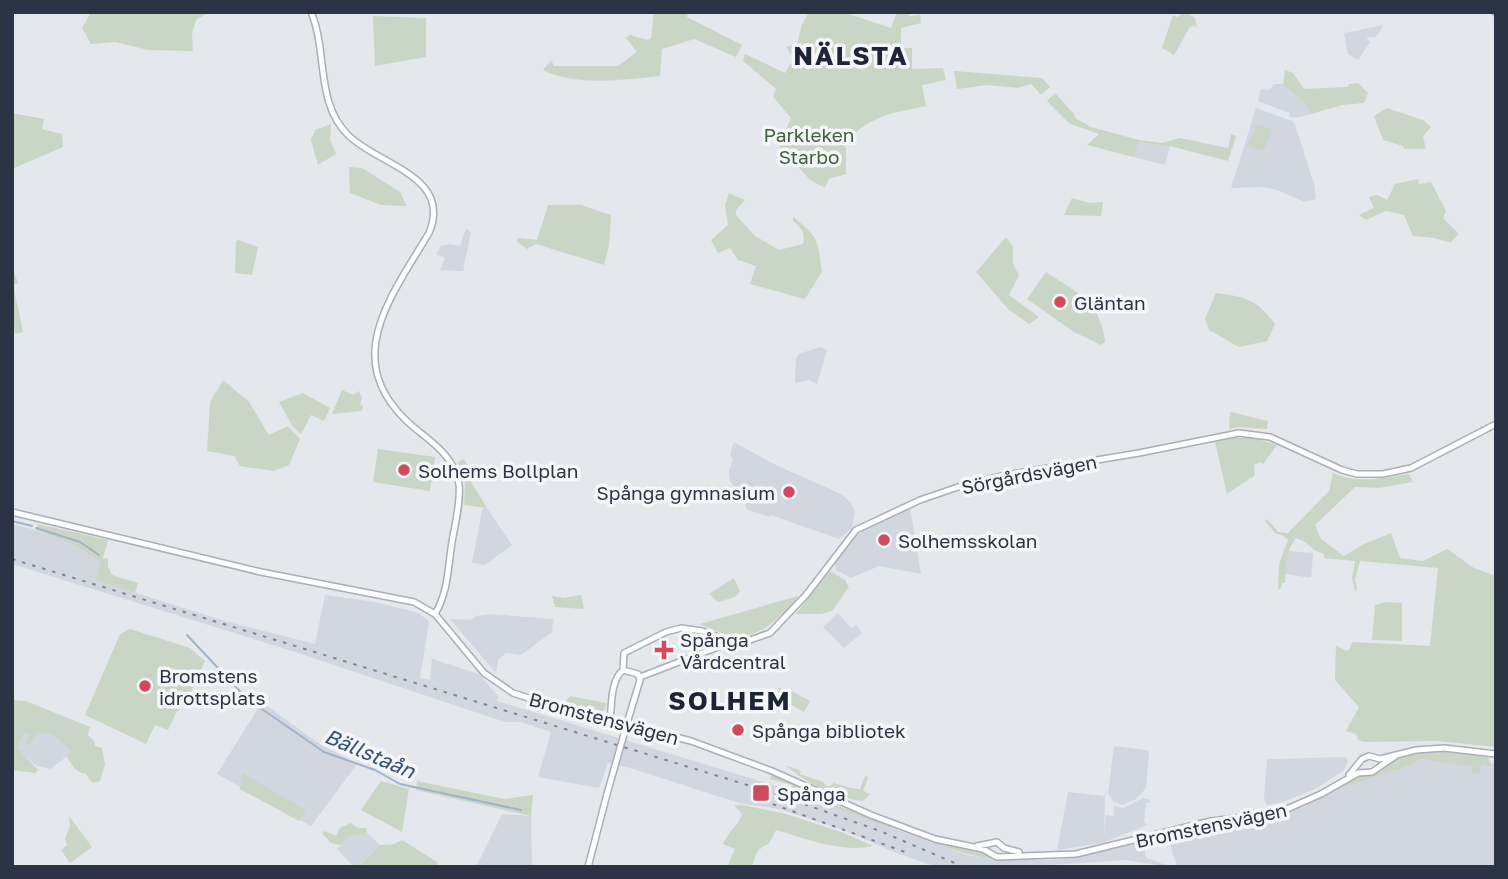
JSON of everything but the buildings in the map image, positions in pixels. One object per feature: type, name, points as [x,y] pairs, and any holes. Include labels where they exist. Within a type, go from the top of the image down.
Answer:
[{"type":"street","points":[[311,12],[323,80],[338,122],[358,143],[421,182],[433,202],[433,224],[380,319],[375,355],[387,397],[404,419],[452,463],[458,484],[444,595],[435,614]]},
{"type":"street","name":"Sörgårdsvägen","points":[[640,677],[731,642],[770,633],[806,595],[849,537],[862,526],[920,500],[958,487],[1018,473],[1239,433],[1270,437],[1342,470],[1357,474],[1382,474],[1411,468],[1496,424]]},
{"type":"street","name":"Bromstensvägen","points":[[12,512],[261,572],[403,599],[423,606],[435,614],[484,673],[506,690],[531,700],[610,722],[691,741],[772,771],[882,819],[946,842],[990,851],[994,856],[1076,854],[1211,821],[1262,815],[1305,802],[1360,769]]},
{"type":"street","points":[[610,722],[616,678],[623,670],[624,653],[681,628],[694,629],[731,642]]},
{"type":"street","points":[[588,867],[639,685],[640,677],[623,670]]},
{"type":"street","points":[[1397,755],[1370,773],[1360,769],[1360,761],[1366,757],[1444,748],[1496,754]]},
{"type":"street","points":[[1374,758],[1377,768]]},
{"type":"street","name":"Bromstensvägen","points":[[972,846],[997,842],[1004,848],[1029,854]]},
{"type":"street","points":[[990,851],[992,844]]},
{"type":"street","points":[[1001,856],[1004,848]]},
{"type":"shaded area","points":[[1384,25],[1375,38],[1368,37],[1370,42],[1358,60],[1348,54],[1344,33]]},
{"type":"shaded area","points":[[1274,84],[1283,84],[1304,101],[1311,114],[1295,118],[1289,116],[1290,113],[1258,101],[1261,89],[1270,90]]},
{"type":"shaded area","points":[[1256,108],[1292,121],[1295,125],[1314,184],[1316,199],[1305,202],[1277,190],[1262,187],[1231,188]]},
{"type":"shaded area","points":[[1137,142],[1170,146],[1165,165],[1134,157]]},
{"type":"shaded area","points":[[466,228],[471,232],[463,271],[440,270],[445,258],[436,254],[441,246],[460,246]]},
{"type":"shaded area","points":[[820,347],[827,350],[817,384],[809,380],[795,383],[796,358],[799,354]]},
{"type":"shaded area","name":"Spånga gymnasium","points":[[735,443],[841,494],[855,511],[852,528],[839,539],[771,515],[770,517],[748,510],[746,502],[730,481],[729,471],[733,460],[730,454]]},
{"type":"shaded area","points":[[483,507],[487,508],[512,545],[485,565],[472,563]]},
{"type":"shaded area","name":"Solhemsskolan","points":[[910,507],[921,574],[879,566],[851,578],[836,570],[835,563],[855,537],[870,526]]},
{"type":"shaded area","points":[[12,524],[72,544],[101,562],[95,580],[228,622],[315,644],[325,595],[374,602],[419,613],[429,622],[420,678],[430,680],[432,659],[479,674],[498,696],[497,701],[773,785],[970,856],[1049,860],[1071,858],[1155,838],[1156,842],[1148,844],[1145,849],[1145,855],[1171,867],[1125,860],[1021,867],[937,867],[798,815],[739,803],[627,767],[608,763],[599,788],[538,777],[551,732],[521,722],[505,722],[295,652],[12,564]]},
{"type":"shaded area","points":[[1289,551],[1313,553],[1311,578],[1285,574],[1285,556]]},
{"type":"shaded area","points":[[838,613],[851,628],[856,625],[862,633],[844,648],[823,627]]},
{"type":"shaded area","points":[[490,614],[553,619],[552,632],[521,655],[506,653],[498,660],[496,673],[450,619],[470,620],[476,616]]},
{"type":"shaded area","points":[[262,702],[318,743],[357,764],[311,826],[217,774]]},
{"type":"shaded area","points":[[24,733],[50,733],[72,752],[51,769],[35,765],[17,749]]},
{"type":"shaded area","points":[[1114,746],[1152,751],[1149,751],[1146,788],[1136,799],[1123,805],[1113,801],[1108,793]]},
{"type":"shaded area","points":[[1347,757],[1343,771],[1315,789],[1283,802],[1267,805],[1264,800],[1267,759]]},
{"type":"shaded area","points":[[1423,759],[1473,767],[1472,773],[1482,764],[1496,763],[1496,867],[1177,867],[1169,841],[1160,841],[1159,837],[1207,825],[1289,812],[1329,793],[1397,771]]},
{"type":"shaded area","points":[[1068,792],[1105,796],[1104,833],[1106,815],[1114,816],[1114,806],[1123,808],[1143,798],[1150,800],[1150,803],[1146,803],[1144,822],[1147,825],[1102,843],[1057,850]]},
{"type":"shaded area","points":[[502,814],[531,816],[532,867],[476,867]]},
{"type":"shaded area","points":[[367,833],[380,845],[358,867],[354,867],[337,849],[350,836]]},
{"type":"green space","points":[[91,12],[209,12],[196,20],[192,33],[193,51],[148,50],[115,42],[91,44],[82,28]]},
{"type":"green space","points":[[654,12],[688,12],[687,17],[742,45],[736,57],[694,39],[662,49],[660,76],[584,80],[543,70],[551,60],[554,66],[618,66],[637,52],[626,38],[630,35],[648,40],[651,38]]},
{"type":"green space","name":"Parkleken Starbo","points":[[809,12],[843,12],[891,28],[897,12],[908,12],[909,16],[920,15],[921,23],[901,28],[901,48],[912,48],[912,69],[943,68],[946,80],[922,85],[926,106],[883,116],[856,133],[846,142],[846,174],[829,179],[825,188],[810,180],[779,146],[791,118],[773,97],[776,89],[743,61],[745,54],[785,73],[794,58],[786,47],[797,44],[802,24]]},
{"type":"green space","points":[[1186,12],[1195,18],[1197,26],[1190,27],[1174,55],[1162,48],[1173,15],[1177,17]]},
{"type":"green space","points":[[373,16],[426,18],[426,57],[375,66]]},
{"type":"green space","points":[[1285,70],[1293,73],[1304,89],[1348,87],[1349,84],[1358,83],[1368,93],[1364,103],[1342,105],[1311,114],[1303,101],[1283,84]]},
{"type":"green space","points":[[954,71],[1042,78],[1050,87],[1041,95],[1031,84],[1018,88],[987,85],[957,89]]},
{"type":"green space","points":[[1055,93],[1075,118],[1091,127],[1139,140],[1162,143],[1180,138],[1228,148],[1231,134],[1236,136],[1228,161],[1170,146],[1138,142],[1134,157],[1087,145],[1099,134],[1070,124],[1047,101]]},
{"type":"green space","points":[[1387,108],[1423,120],[1431,127],[1423,136],[1426,149],[1404,149],[1403,146],[1383,140],[1374,116]]},
{"type":"green space","points":[[12,113],[44,119],[42,129],[62,134],[63,147],[12,169]]},
{"type":"green space","points":[[331,124],[330,140],[336,154],[318,165],[311,140],[315,130]]},
{"type":"green space","points":[[1256,125],[1272,129],[1264,151],[1247,146]]},
{"type":"green space","points":[[349,167],[362,168],[400,192],[407,206],[381,205],[350,193]]},
{"type":"green space","points":[[1418,179],[1419,184],[1431,182],[1446,211],[1443,218],[1459,234],[1450,243],[1435,238],[1413,236],[1404,215],[1386,211],[1366,220],[1359,215],[1374,208],[1369,197],[1377,195],[1387,200],[1395,184]]},
{"type":"green space","points":[[729,193],[745,200],[736,210],[736,215],[755,236],[779,250],[803,244],[803,233],[793,221],[793,216],[812,235],[817,245],[822,272],[805,299],[750,284],[756,266],[738,260],[730,248],[718,253],[711,240],[728,225],[725,205]]},
{"type":"green space","points":[[1072,198],[1089,203],[1103,202],[1101,216],[1064,215]]},
{"type":"green space","points":[[548,205],[581,205],[611,215],[609,246],[604,265],[536,244],[527,249],[516,241],[519,238],[537,240]]},
{"type":"green space","points":[[1006,237],[1013,246],[1013,264],[1019,275],[1009,295],[1039,317],[1029,324],[1009,310],[976,272]]},
{"type":"green space","points":[[236,241],[258,247],[252,275],[235,273]]},
{"type":"green space","points":[[12,267],[18,283],[13,285],[23,332],[15,334],[12,315]]},
{"type":"green space","name":"Gläntan","points":[[1046,272],[1093,307],[1105,342],[1101,345],[1074,332],[1027,299]]},
{"type":"green space","points":[[1216,293],[1243,298],[1262,309],[1275,324],[1267,341],[1239,347],[1209,330],[1205,319]]},
{"type":"green space","points":[[223,380],[249,402],[269,435],[288,426],[300,439],[289,465],[273,471],[240,466],[234,456],[207,451],[210,402]]},
{"type":"green space","points":[[342,390],[353,395],[359,391],[362,411],[332,414]]},
{"type":"green space","points":[[303,393],[330,408],[324,421],[311,415],[301,434],[293,427],[279,402]]},
{"type":"green space","points":[[1230,412],[1268,421],[1267,429],[1229,429]]},
{"type":"green space","points":[[1232,438],[1254,438],[1277,445],[1263,464],[1260,462],[1254,465],[1255,475],[1227,494],[1215,442]]},
{"type":"green space","name":"Solhems Bollplan","points":[[378,449],[435,457],[430,491],[373,482]]},
{"type":"green space","points":[[464,459],[474,475],[470,480],[487,508],[464,505],[465,484],[458,462]]},
{"type":"green space","points":[[1333,473],[1361,479],[1409,474],[1413,482],[1379,488],[1355,487],[1315,525],[1321,539],[1344,556],[1391,533],[1400,558],[1423,561],[1447,549],[1474,568],[1496,576],[1496,747],[1437,741],[1364,742],[1358,740],[1356,734],[1346,731],[1359,707],[1335,680],[1336,645],[1346,651],[1352,642],[1430,646],[1438,568],[1360,561],[1355,592],[1352,577],[1355,561],[1324,558],[1324,554],[1296,538],[1288,554],[1285,583],[1278,589],[1279,564],[1288,540],[1275,533],[1265,521],[1267,519],[1278,532],[1288,533],[1329,491]]},
{"type":"green space","points":[[38,524],[108,540],[103,558],[108,558],[112,575],[138,583],[135,593],[95,580],[101,562],[72,544],[36,530]]},
{"type":"green space","points":[[830,571],[845,580],[849,587],[832,611],[796,614]]},
{"type":"green space","points":[[734,578],[740,592],[735,597],[718,602],[709,594]]},
{"type":"green space","points":[[581,595],[584,609],[555,607],[552,596],[563,598]]},
{"type":"green space","points":[[798,596],[770,624],[751,634],[732,635],[700,624]]},
{"type":"green space","points":[[1386,602],[1402,603],[1402,641],[1372,640],[1375,605]]},
{"type":"green space","name":"Bromstens idrottsplats","points":[[130,629],[190,648],[205,661],[187,700],[184,700],[177,711],[168,730],[155,725],[146,744],[85,715],[120,634]]},
{"type":"green space","points":[[779,688],[788,689],[810,701],[804,712],[777,697]]},
{"type":"green space","points":[[570,696],[606,703],[605,709],[601,712],[564,704]]},
{"type":"green space","points":[[12,700],[26,701],[90,727],[88,735],[95,742],[95,746],[102,748],[105,764],[100,781],[92,783],[86,774],[74,768],[66,756],[71,751],[50,733],[34,733],[36,736],[29,745],[26,742],[31,734],[24,733],[17,748],[38,770],[35,773],[12,770]]},
{"type":"green space","points":[[1440,751],[1488,757],[1492,767],[1482,764],[1479,774],[1472,774],[1472,767],[1423,759],[1397,771],[1329,793],[1357,775],[1372,774],[1398,757]]},
{"type":"green space","points":[[785,765],[830,786],[835,782],[860,789],[865,776],[868,777],[863,791],[870,794],[863,801],[831,793]]},
{"type":"green space","points":[[242,773],[306,810],[299,821],[240,789]]},
{"type":"green space","points":[[772,774],[789,780],[828,802],[892,826],[890,828],[793,792],[792,785],[770,779]]},
{"type":"green space","points":[[381,781],[409,789],[402,832],[361,810]]},
{"type":"green space","points":[[417,781],[504,799],[533,795],[531,816],[416,790]]},
{"type":"green space","points":[[734,805],[786,814],[844,833],[873,846],[849,848],[776,830],[769,844],[757,852],[752,867],[727,867],[735,849],[723,844],[742,814]]},
{"type":"green space","points":[[69,816],[92,847],[70,863],[61,850],[67,845],[65,839],[70,826]]},
{"type":"green space","points":[[351,823],[358,828],[366,828],[367,833],[350,836],[341,845],[331,843],[322,833],[325,831],[336,836],[340,828]]},
{"type":"green space","points":[[900,829],[937,842],[987,852],[995,859],[958,851]]},
{"type":"green space","points":[[402,840],[437,862],[437,867],[358,867],[380,845],[394,844]]},
{"type":"waterway","name":"Bällstaån","points":[[12,521],[32,526]]},
{"type":"waterway","name":"Bällstaån","points":[[36,528],[80,542],[99,555]]},
{"type":"waterway","name":"Bällstaån","points":[[187,635],[250,702]]},
{"type":"waterway","name":"Bällstaån","points":[[259,707],[324,752],[375,770],[400,784],[521,810]]},
{"type":"railway","points":[[12,559],[770,792],[880,831],[964,867]]},
{"type":"railway","points":[[753,797],[905,852]]},
{"type":"place","name":"Gläntan","points":[[1060,302]]},
{"type":"place","name":"Solhems Bollplan","points":[[404,470]]},
{"type":"place","name":"Spånga gymnasium","points":[[789,492]]},
{"type":"place","name":"Solhemsskolan","points":[[884,540]]},
{"type":"place","name":"Spånga Vårdcentral","points":[[664,650]]},
{"type":"place","name":"Bromstens idrottsplats","points":[[145,686]]},
{"type":"place","name":"Spånga bibliotek","points":[[738,730]]},
{"type":"place","name":"Spånga","points":[[761,793]]},
{"type":"district","name":"NÄLSTA","points":[[851,55]]},
{"type":"district","name":"SOLHEM","points":[[730,700]]}]
